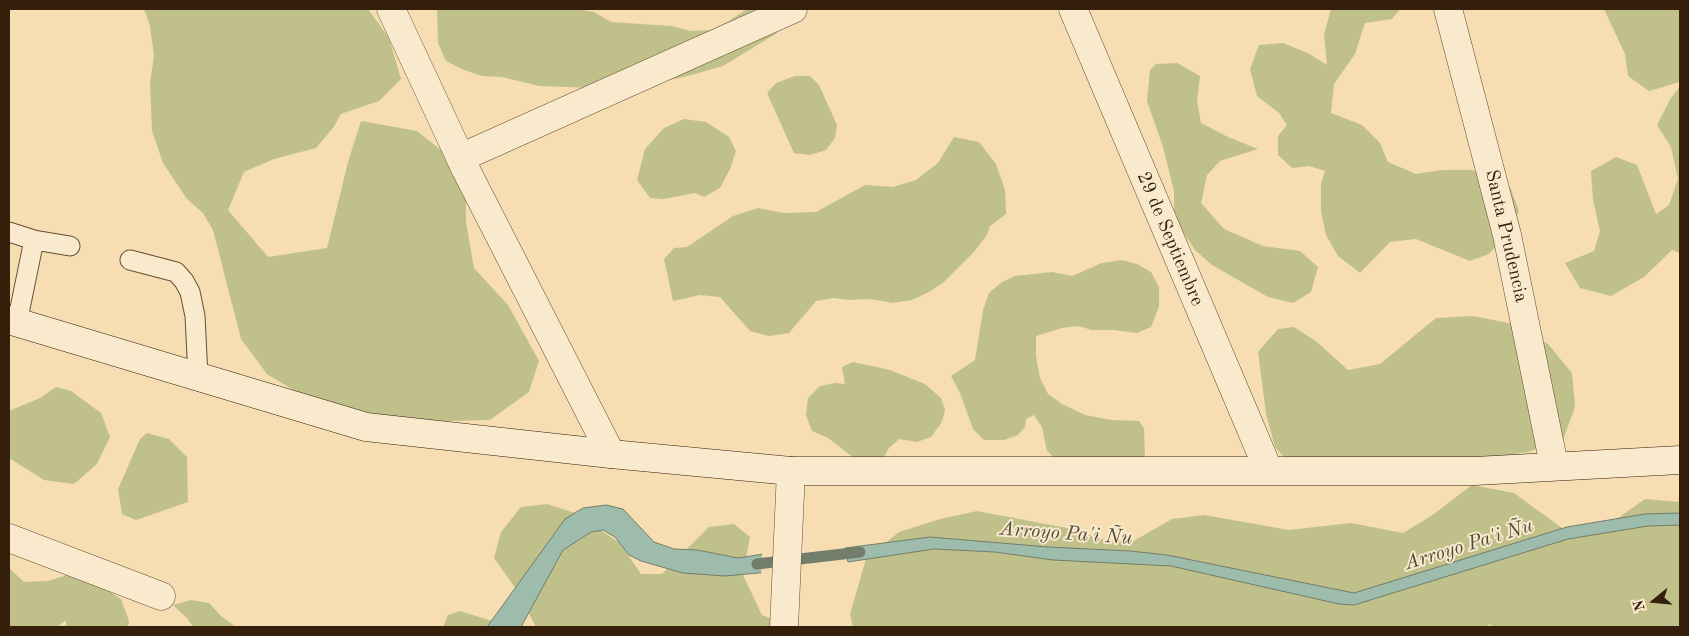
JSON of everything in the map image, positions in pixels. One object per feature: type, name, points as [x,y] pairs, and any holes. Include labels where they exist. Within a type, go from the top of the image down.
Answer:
[{"type":"street","points":[[392,9],[460,158],[611,454]]},
{"type":"street","points":[[460,158],[793,9]]},
{"type":"street","name":"29 de Septiembre","points":[[1073,9],[1268,469]]},
{"type":"street","name":"Santa Prudencia","points":[[1448,9],[1507,235],[1554,465]]},
{"type":"street","points":[[13,322],[366,427],[611,454],[791,471],[1268,469],[1475,471],[1554,465],[1680,460]]},
{"type":"street","points":[[784,627],[791,471]]},
{"type":"street","points":[[9,538],[161,596]]},
{"type":"lane","points":[[9,232],[34,240],[70,246]]},
{"type":"lane","points":[[13,322],[34,240]]},
{"type":"lane","points":[[130,260],[176,272],[184,281],[190,292],[195,316],[198,377]]},
{"type":"green space","points":[[144,9],[368,9],[389,38],[401,79],[379,101],[341,114],[333,128],[316,148],[274,159],[244,172],[228,210],[268,257],[327,248],[348,162],[361,121],[417,131],[466,170],[466,222],[474,268],[508,305],[539,361],[529,392],[490,420],[448,421],[408,419],[366,427],[308,399],[267,374],[241,339],[213,230],[203,213],[187,199],[163,163],[152,131],[150,83],[154,56],[150,26]]},
{"type":"green space","points":[[437,9],[577,9],[594,12],[611,22],[671,26],[691,31],[710,30],[729,21],[747,9],[793,9],[777,33],[723,66],[684,77],[622,89],[539,86],[502,77],[482,76],[464,70],[446,61],[438,43]]},
{"type":"green space","points":[[1331,9],[1400,9],[1392,19],[1365,23],[1355,54],[1334,84],[1331,113],[1362,125],[1380,143],[1388,162],[1416,174],[1442,170],[1472,170],[1510,187],[1519,211],[1507,235],[1489,254],[1470,261],[1416,239],[1390,242],[1360,273],[1338,256],[1326,235],[1321,212],[1321,184],[1325,171],[1309,166],[1292,168],[1278,155],[1278,136],[1287,125],[1279,113],[1257,96],[1250,69],[1259,45],[1283,43],[1308,53],[1327,65],[1324,34]]},
{"type":"green space","points":[[1604,9],[1680,9],[1680,82],[1649,91],[1628,76],[1625,54]]},
{"type":"green space","points":[[1177,63],[1200,76],[1197,101],[1201,123],[1228,137],[1258,149],[1220,161],[1207,175],[1201,203],[1224,229],[1263,246],[1300,251],[1318,267],[1311,292],[1293,303],[1268,297],[1212,265],[1195,250],[1174,218],[1174,191],[1163,147],[1147,101],[1150,70],[1156,64]]},
{"type":"green space","points":[[795,76],[810,76],[819,85],[837,125],[835,138],[826,150],[810,155],[794,153],[767,93],[776,83]]},
{"type":"green space","points":[[1680,86],[1680,253],[1672,250],[1644,277],[1611,296],[1580,288],[1565,263],[1594,251],[1600,231],[1593,200],[1591,171],[1616,157],[1637,165],[1656,214],[1669,205],[1678,179],[1671,147],[1657,125],[1671,98]]},
{"type":"green space","points":[[684,119],[706,122],[729,137],[736,151],[730,169],[720,188],[704,197],[695,193],[664,199],[650,198],[637,180],[645,149],[664,128]]},
{"type":"green space","points":[[954,137],[979,142],[996,164],[1005,190],[1006,214],[990,226],[987,235],[973,253],[944,282],[929,292],[912,300],[893,303],[870,299],[848,300],[834,298],[816,301],[789,333],[769,336],[750,331],[720,297],[700,295],[673,301],[664,259],[674,248],[687,247],[733,216],[758,208],[784,213],[816,212],[865,185],[893,187],[916,180],[938,163]]},
{"type":"green space","points":[[1122,260],[1137,264],[1151,272],[1159,287],[1159,307],[1151,327],[1137,333],[1092,330],[1078,326],[1062,328],[1036,336],[1036,356],[1040,378],[1048,394],[1062,404],[1085,415],[1111,420],[1139,421],[1144,428],[1145,455],[1141,460],[1057,460],[1047,451],[1042,427],[1034,415],[1026,419],[1025,427],[1018,435],[1004,440],[984,440],[973,429],[960,393],[951,376],[975,360],[983,310],[989,293],[1002,282],[1015,276],[1052,272],[1072,276],[1102,263]]},
{"type":"green space","points":[[1473,316],[1513,324],[1548,344],[1572,373],[1575,407],[1563,440],[1528,452],[1504,456],[1292,466],[1275,447],[1266,414],[1258,352],[1278,329],[1294,327],[1317,342],[1348,370],[1380,364],[1436,318]]},
{"type":"green space","points":[[853,362],[890,370],[925,384],[941,398],[945,410],[942,422],[931,437],[917,442],[899,439],[889,448],[880,464],[862,464],[828,438],[812,431],[806,415],[808,398],[820,386],[836,383],[845,384],[842,367]]},
{"type":"green space","points":[[56,387],[71,391],[101,413],[110,437],[97,464],[74,484],[44,480],[9,458],[9,411],[40,398]]},
{"type":"green space","points":[[147,433],[169,439],[187,457],[188,502],[136,520],[122,514],[118,489],[140,439]]},
{"type":"green space","points":[[1472,485],[1514,493],[1562,528],[1607,526],[1645,499],[1680,502],[1680,627],[1492,627],[1490,624],[1486,627],[853,627],[850,614],[866,559],[899,532],[940,519],[977,511],[1067,528],[1102,539],[1132,542],[1172,519],[1204,515],[1289,530],[1351,523],[1403,533],[1431,516]]},
{"type":"green space","points":[[547,504],[575,513],[620,543],[641,574],[662,574],[709,527],[734,524],[750,537],[743,575],[762,615],[793,627],[536,627],[516,589],[494,558],[501,532],[521,507]]},
{"type":"green space","points":[[9,568],[24,582],[48,581],[67,575],[97,584],[121,599],[129,621],[128,627],[66,627],[66,620],[57,627],[9,627]]},
{"type":"green space","points":[[191,600],[209,603],[221,616],[236,627],[193,627],[187,618],[173,605]]},
{"type":"green space","points":[[460,611],[492,621],[499,627],[443,627],[448,615]]},
{"type":"shaded area","points":[[606,505],[623,509],[654,542],[674,549],[697,550],[738,558],[770,553],[769,572],[725,576],[683,573],[641,561],[629,555],[615,537],[603,530],[591,532],[563,550],[521,627],[487,627],[565,519],[583,508]]},
{"type":"shaded area","points":[[1680,513],[1680,525],[1648,526],[1568,539],[1354,605],[1339,604],[1171,566],[1053,560],[995,552],[934,549],[848,562],[845,548],[930,537],[1048,547],[1130,551],[1167,555],[1354,593],[1567,527],[1645,514]]},
{"type":"pier","points":[[771,551],[772,573],[761,575],[762,552]]},
{"type":"waterway","name":"Arroyo Pa'i Ñu","points":[[757,564],[860,552]]}]
